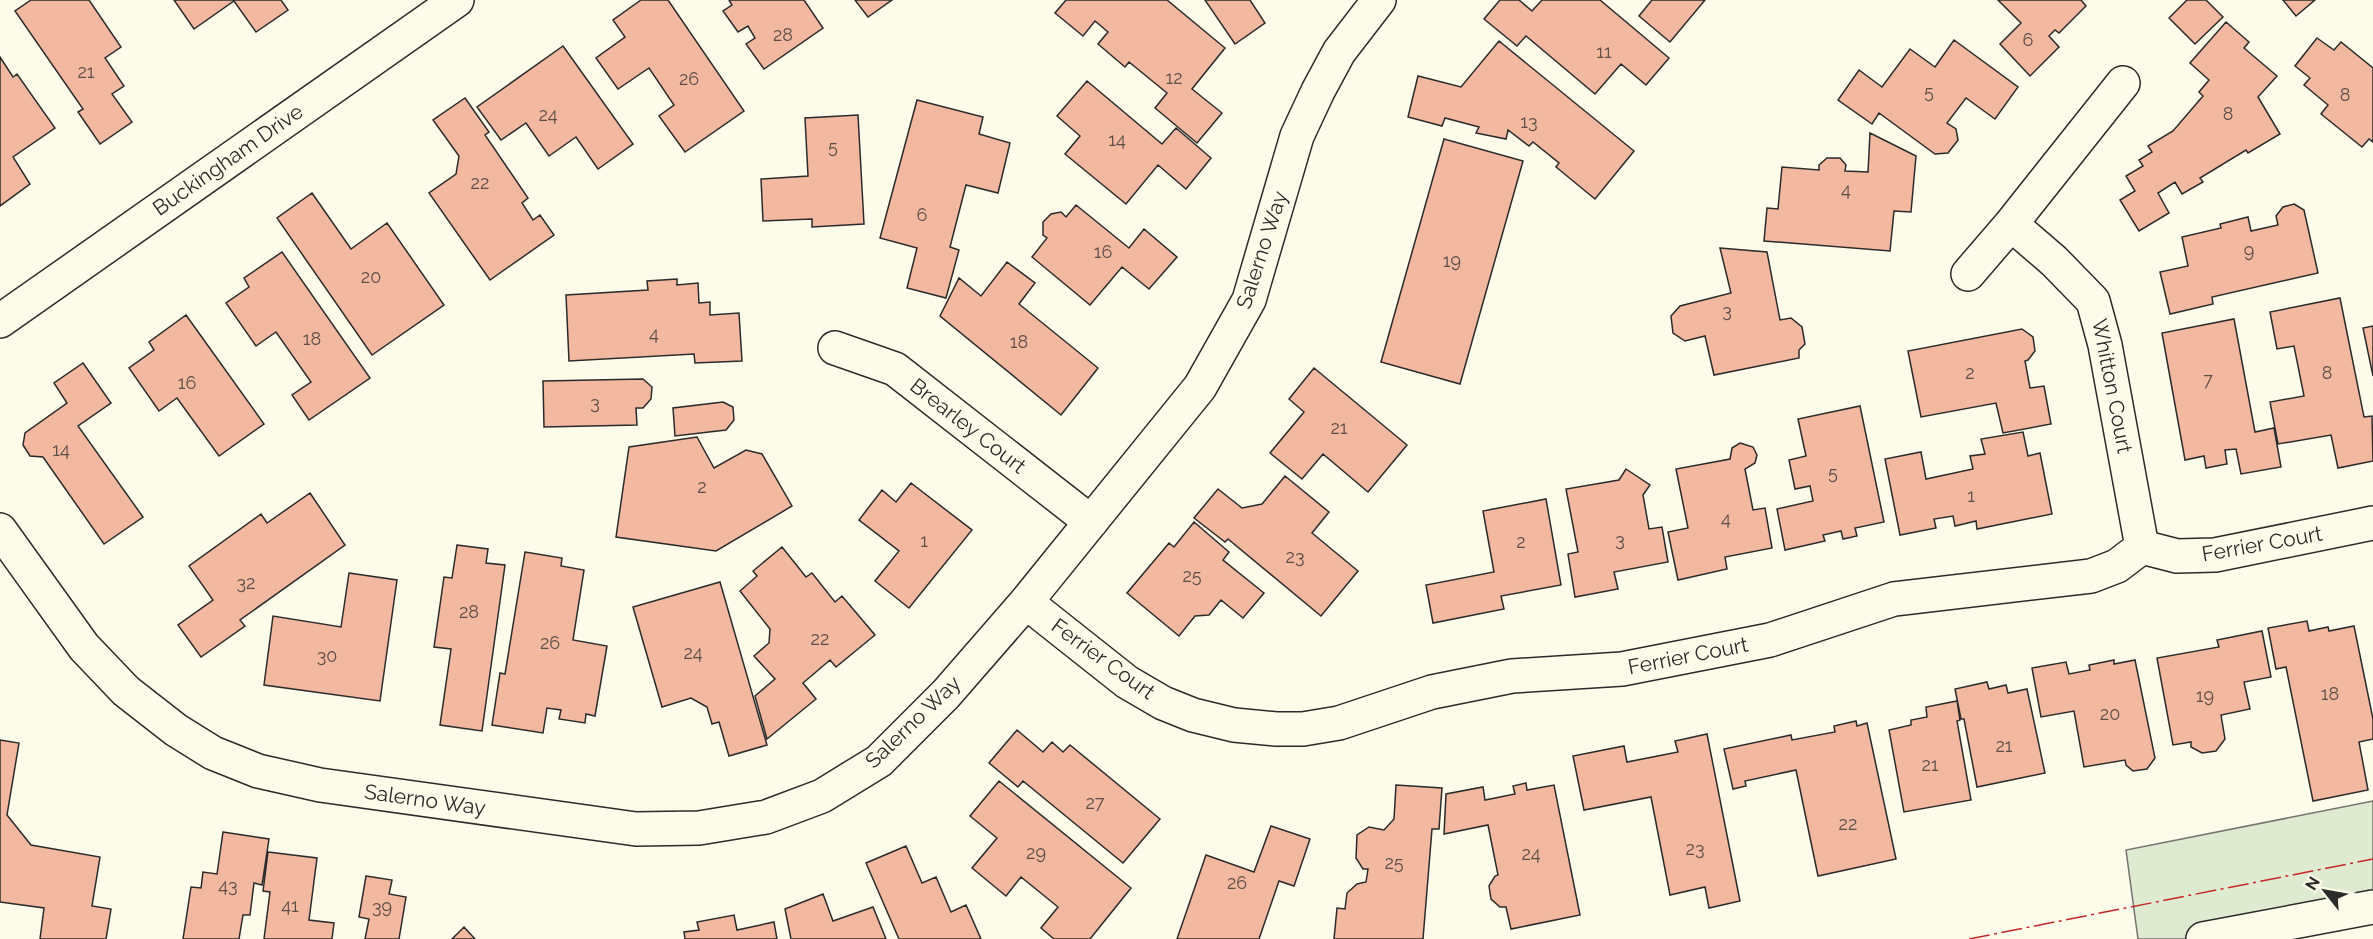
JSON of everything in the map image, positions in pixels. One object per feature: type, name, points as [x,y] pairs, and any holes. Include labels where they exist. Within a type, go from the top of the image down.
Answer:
[{"type":"street","name":"Buckingham Drive","points":[[0,321],[457,0]]},
{"type":"street","name":"Salerno Way","points":[[0,530],[84,647],[126,691],[176,730],[213,753],[258,771],[320,785],[636,829],[699,828],[766,818],[822,796],[879,761],[946,694],[1026,602],[1200,387],[1230,338],[1249,300],[1265,254],[1298,136],[1318,91],[1339,52],[1379,0]]},
{"type":"street","points":[[1968,274],[2011,224],[2122,83]]},
{"type":"street","name":"Whitton Court","points":[[2011,224],[2054,261],[2093,301],[2105,345],[2142,547]]},
{"type":"street","name":"Brearley Court","points":[[835,348],[895,369],[1091,522]]},
{"type":"street","name":"Ferrier Court","points":[[1026,602],[1127,682],[1163,703],[1193,715],[1234,724],[1303,729],[1339,723],[1432,692],[1512,676],[1622,669],[1770,640],[1894,599],[2091,576],[2117,566],[2142,547],[2177,556],[2215,555],[2373,523]]},
{"type":"street","points":[[2203,939],[2373,907]]},
{"type":"green space","points":[[2373,801],[2373,907],[2203,939],[2138,939],[2126,850]]},
{"type":"building","points":[[31,0],[89,0],[121,47],[105,58],[124,86],[112,94],[132,122],[100,144],[78,112],[83,109],[15,11]]},
{"type":"building","points":[[174,0],[281,0],[288,10],[256,32],[234,1],[194,29]]},
{"type":"building","points":[[641,0],[668,0],[744,111],[685,152],[659,116],[674,105],[649,68],[618,89],[596,58],[625,37],[613,20]]},
{"type":"building","points":[[729,0],[804,0],[823,28],[764,69],[746,44],[755,38],[748,26],[738,32],[723,11],[732,5]]},
{"type":"building","points":[[855,0],[892,0],[868,17]]},
{"type":"building","points":[[1066,0],[1167,0],[1225,48],[1192,89],[1222,113],[1197,143],[1155,108],[1167,93],[1129,62],[1125,67],[1098,44],[1108,32],[1095,21],[1083,36],[1055,13]]},
{"type":"building","points":[[1205,0],[1250,0],[1265,23],[1235,44]]},
{"type":"building","points":[[1500,0],[1519,0],[1532,11],[1542,0],[1600,0],[1669,58],[1646,85],[1621,64],[1595,94],[1526,36],[1517,46],[1484,19]]},
{"type":"building","points":[[1652,0],[1705,0],[1670,42],[1639,16]]},
{"type":"building","points":[[1998,0],[2081,0],[2086,6],[2059,33],[2055,30],[2049,36],[2059,47],[2030,76],[2000,44],[2021,23]]},
{"type":"building","points":[[2187,0],[2206,0],[2223,17],[2195,44],[2169,18]]},
{"type":"building","points":[[2283,0],[2315,0],[2296,16]]},
{"type":"building","points":[[2226,22],[2249,42],[2244,48],[2277,76],[2258,97],[2280,134],[2248,153],[2246,150],[2200,178],[2203,182],[2182,194],[2175,182],[2158,193],[2169,213],[2139,231],[2120,200],[2135,191],[2126,176],[2143,166],[2139,160],[2152,152],[2148,146],[2173,131],[2203,96],[2199,92],[2209,80],[2190,63]]},
{"type":"building","points":[[2317,38],[2334,50],[2341,42],[2373,68],[2373,142],[2369,139],[2362,147],[2321,114],[2328,105],[2304,85],[2310,78],[2295,66]]},
{"type":"building","points":[[1954,40],[2018,87],[1995,119],[1966,98],[1947,123],[1956,129],[1958,140],[1948,153],[1935,154],[1879,113],[1872,124],[1838,100],[1859,70],[1882,87],[1910,49],[1935,67]]},
{"type":"building","points":[[1499,41],[1634,151],[1595,199],[1556,167],[1559,163],[1533,142],[1529,146],[1508,130],[1506,139],[1476,133],[1479,127],[1445,118],[1442,126],[1408,117],[1418,76],[1461,87]]},
{"type":"building","points":[[563,46],[633,144],[598,169],[576,137],[549,156],[526,123],[501,140],[477,107]]},
{"type":"building","points":[[0,57],[13,77],[17,74],[55,128],[13,157],[30,184],[0,206]]},
{"type":"building","points":[[1087,81],[1162,144],[1176,128],[1211,158],[1186,189],[1158,165],[1126,204],[1065,154],[1080,136],[1057,116]]},
{"type":"building","points":[[465,98],[489,132],[485,135],[528,198],[522,203],[533,220],[540,215],[554,235],[490,280],[429,193],[456,174],[459,156],[433,120]]},
{"type":"building","points":[[917,100],[983,117],[979,134],[1010,143],[998,193],[966,185],[950,247],[959,250],[946,298],[907,288],[917,248],[880,238]]},
{"type":"building","points":[[858,115],[864,224],[812,227],[812,219],[763,221],[761,179],[808,176],[805,118]]},
{"type":"building","points":[[1870,133],[1916,156],[1911,212],[1894,211],[1890,251],[1764,241],[1767,208],[1778,209],[1782,167],[1819,170],[1819,165],[1827,158],[1840,158],[1846,165],[1845,171],[1868,172]]},
{"type":"building","points":[[1444,139],[1523,161],[1460,384],[1381,362]]},
{"type":"building","points":[[312,193],[351,249],[387,223],[444,305],[372,355],[277,218]]},
{"type":"building","points":[[2294,204],[2304,210],[2318,273],[2212,297],[2213,304],[2170,314],[2160,272],[2188,266],[2182,237],[2221,228],[2220,224],[2248,217],[2251,231],[2278,225],[2276,216],[2283,207]]},
{"type":"building","points":[[1076,205],[1129,248],[1144,229],[1177,257],[1149,289],[1122,267],[1090,305],[1032,257],[1047,238],[1043,235],[1043,222],[1051,214],[1061,212],[1066,217]]},
{"type":"building","points":[[1720,248],[1767,252],[1780,320],[1791,318],[1802,327],[1805,344],[1799,350],[1799,358],[1714,375],[1705,336],[1685,341],[1673,333],[1671,316],[1680,306],[1731,293]]},
{"type":"building","points":[[282,252],[370,378],[309,420],[292,395],[311,382],[276,332],[256,346],[226,303],[249,287],[244,278]]},
{"type":"building","points":[[1007,262],[1035,283],[1019,304],[1098,368],[1061,415],[940,316],[959,278],[981,296]]},
{"type":"building","points":[[677,279],[677,285],[698,283],[699,303],[710,302],[710,315],[739,313],[742,361],[695,363],[694,354],[569,361],[566,295],[648,290],[647,281]]},
{"type":"building","points":[[2340,298],[2364,417],[2372,416],[2373,461],[2338,468],[2331,435],[2278,444],[2270,402],[2304,396],[2294,346],[2277,349],[2270,312]]},
{"type":"building","points":[[186,315],[264,424],[219,456],[177,398],[159,411],[129,368],[154,350],[149,342]]},
{"type":"building","points":[[2234,319],[2255,432],[2274,428],[2281,467],[2241,474],[2236,449],[2225,450],[2227,464],[2206,468],[2204,456],[2185,460],[2162,333]]},
{"type":"building","points":[[2373,326],[2373,376],[2363,328]]},
{"type":"building","points":[[2022,329],[2033,337],[2035,351],[2025,361],[2030,388],[2044,386],[2051,424],[2003,433],[1996,403],[1921,417],[1908,351]]},
{"type":"building","points":[[83,363],[111,403],[78,426],[143,517],[104,544],[43,457],[30,456],[23,445],[25,433],[67,403],[54,383]]},
{"type":"building","points":[[1314,368],[1407,445],[1368,492],[1323,454],[1302,479],[1270,453],[1304,412],[1289,399]]},
{"type":"building","points":[[643,379],[652,387],[651,399],[643,408],[636,408],[637,425],[544,427],[543,381]]},
{"type":"building","points":[[723,402],[733,407],[734,420],[726,430],[675,436],[673,408]]},
{"type":"building","points":[[1860,406],[1884,522],[1855,528],[1857,536],[1843,539],[1841,531],[1823,535],[1825,541],[1785,550],[1777,509],[1813,501],[1810,486],[1795,489],[1789,460],[1806,456],[1798,419]]},
{"type":"building","points":[[2023,432],[2028,456],[2040,453],[2052,514],[1977,529],[1976,521],[1955,526],[1953,516],[1934,519],[1936,528],[1900,535],[1885,459],[1921,452],[1926,479],[1973,469],[1970,456],[1985,454],[1981,439]]},
{"type":"building","points":[[697,437],[714,468],[746,450],[762,454],[792,506],[716,551],[616,537],[629,447]]},
{"type":"building","points":[[1740,443],[1753,447],[1757,455],[1755,463],[1745,469],[1753,510],[1765,508],[1772,548],[1725,557],[1727,569],[1678,580],[1668,532],[1688,528],[1676,469],[1730,459],[1732,448]]},
{"type":"building","points":[[1626,469],[1650,485],[1643,495],[1649,529],[1662,527],[1668,562],[1614,572],[1618,589],[1575,597],[1568,554],[1578,552],[1566,489],[1619,480]]},
{"type":"building","points":[[1285,476],[1329,512],[1312,533],[1358,571],[1321,616],[1228,539],[1225,542],[1194,518],[1218,489],[1242,508],[1262,504]]},
{"type":"building","points":[[911,483],[972,530],[909,608],[875,581],[899,551],[859,520],[882,490],[896,502]]},
{"type":"building","points":[[310,493],[345,545],[240,620],[245,626],[201,657],[178,625],[213,600],[189,566],[261,514],[267,523]]},
{"type":"building","points":[[1546,499],[1561,585],[1501,596],[1504,609],[1433,623],[1426,585],[1494,572],[1483,511]]},
{"type":"building","points":[[1194,522],[1229,552],[1223,560],[1264,593],[1243,618],[1221,600],[1209,615],[1195,616],[1179,636],[1127,593],[1169,543],[1174,547]]},
{"type":"building","points":[[457,545],[488,549],[486,563],[505,565],[482,731],[440,725],[451,649],[434,647],[444,577],[452,578]]},
{"type":"building","points":[[782,547],[806,577],[812,573],[835,602],[842,596],[875,635],[836,667],[830,660],[803,683],[816,699],[767,739],[755,696],[775,679],[754,656],[769,643],[770,629],[740,591],[757,576],[753,571]]},
{"type":"building","points":[[525,552],[562,558],[561,566],[584,570],[573,640],[607,646],[595,716],[586,714],[585,723],[559,719],[561,710],[547,708],[543,733],[492,725],[500,673],[505,674]]},
{"type":"building","points":[[349,573],[397,580],[380,701],[264,685],[273,616],[341,627]]},
{"type":"building","points":[[720,582],[767,745],[729,756],[719,722],[712,724],[707,707],[691,698],[662,707],[633,607]]},
{"type":"building","points":[[2307,621],[2309,631],[2328,627],[2329,631],[2354,626],[2373,719],[2373,739],[2359,742],[2368,790],[2313,801],[2286,667],[2276,669],[2268,628]]},
{"type":"building","points":[[2262,631],[2271,677],[2244,682],[2250,709],[2221,715],[2225,739],[2216,751],[2202,753],[2191,747],[2191,742],[2173,745],[2157,658],[2219,647],[2217,640]]},
{"type":"building","points":[[2114,660],[2114,664],[2135,660],[2155,758],[2147,769],[2133,771],[2126,765],[2125,760],[2084,767],[2074,711],[2041,717],[2032,668],[2066,662],[2069,674],[2090,670],[2089,665]]},
{"type":"building","points":[[1987,682],[1989,689],[2006,685],[2008,693],[2027,689],[2045,773],[1977,787],[1964,719],[1961,719],[1955,689]]},
{"type":"building","points":[[1957,701],[1960,720],[1957,721],[1971,800],[1904,812],[1889,730],[1911,725],[1911,720],[1927,717],[1926,707]]},
{"type":"building","points":[[1856,721],[1857,726],[1867,723],[1896,859],[1818,876],[1796,770],[1745,781],[1746,786],[1733,789],[1724,749],[1791,735],[1792,740],[1835,732],[1834,726]]},
{"type":"building","points":[[1017,730],[1043,752],[1052,742],[1063,752],[1070,745],[1160,819],[1123,863],[1023,781],[1018,787],[989,763]]},
{"type":"building","points":[[1707,734],[1740,901],[1709,908],[1705,887],[1670,895],[1651,797],[1584,810],[1573,756],[1624,746],[1627,762],[1678,752],[1675,741]]},
{"type":"building","points":[[0,740],[19,743],[7,815],[31,845],[100,857],[92,906],[111,909],[106,939],[40,939],[44,908],[0,902]]},
{"type":"building","points":[[999,781],[1131,888],[1090,939],[1054,939],[1041,928],[1058,907],[1021,877],[1006,896],[972,868],[997,838],[970,816]]},
{"type":"building","points":[[1526,783],[1527,790],[1554,785],[1580,915],[1511,929],[1506,907],[1500,907],[1491,899],[1489,886],[1498,875],[1488,825],[1444,834],[1446,794],[1483,787],[1485,800],[1515,794],[1513,786]]},
{"type":"building","points":[[1396,785],[1442,788],[1439,829],[1432,829],[1423,939],[1334,939],[1337,908],[1345,909],[1347,893],[1357,884],[1366,882],[1368,869],[1363,869],[1356,858],[1357,835],[1369,827],[1384,830],[1394,819]]},
{"type":"building","points":[[1271,826],[1310,839],[1294,886],[1279,881],[1259,939],[1177,939],[1206,855],[1254,872]]},
{"type":"building","points":[[223,832],[269,839],[262,885],[254,883],[250,915],[243,915],[239,939],[183,939],[191,887],[201,888],[203,872],[217,874]]},
{"type":"building","points":[[906,846],[922,883],[936,877],[951,912],[966,905],[981,939],[899,939],[866,863]]},
{"type":"building","points":[[268,852],[317,858],[309,920],[334,923],[332,939],[264,939],[270,892],[263,891]]},
{"type":"building","points":[[366,876],[392,880],[389,894],[406,897],[399,939],[365,939],[369,919],[359,917]]},
{"type":"building","points":[[823,894],[833,921],[873,907],[886,939],[791,939],[785,909]]},
{"type":"building","points":[[734,915],[737,930],[774,922],[777,939],[685,939],[684,932],[699,930],[697,922]]},
{"type":"building","points":[[464,927],[475,939],[452,939]]},
{"type":"power","points":[[1969,939],[2373,859]]}]
